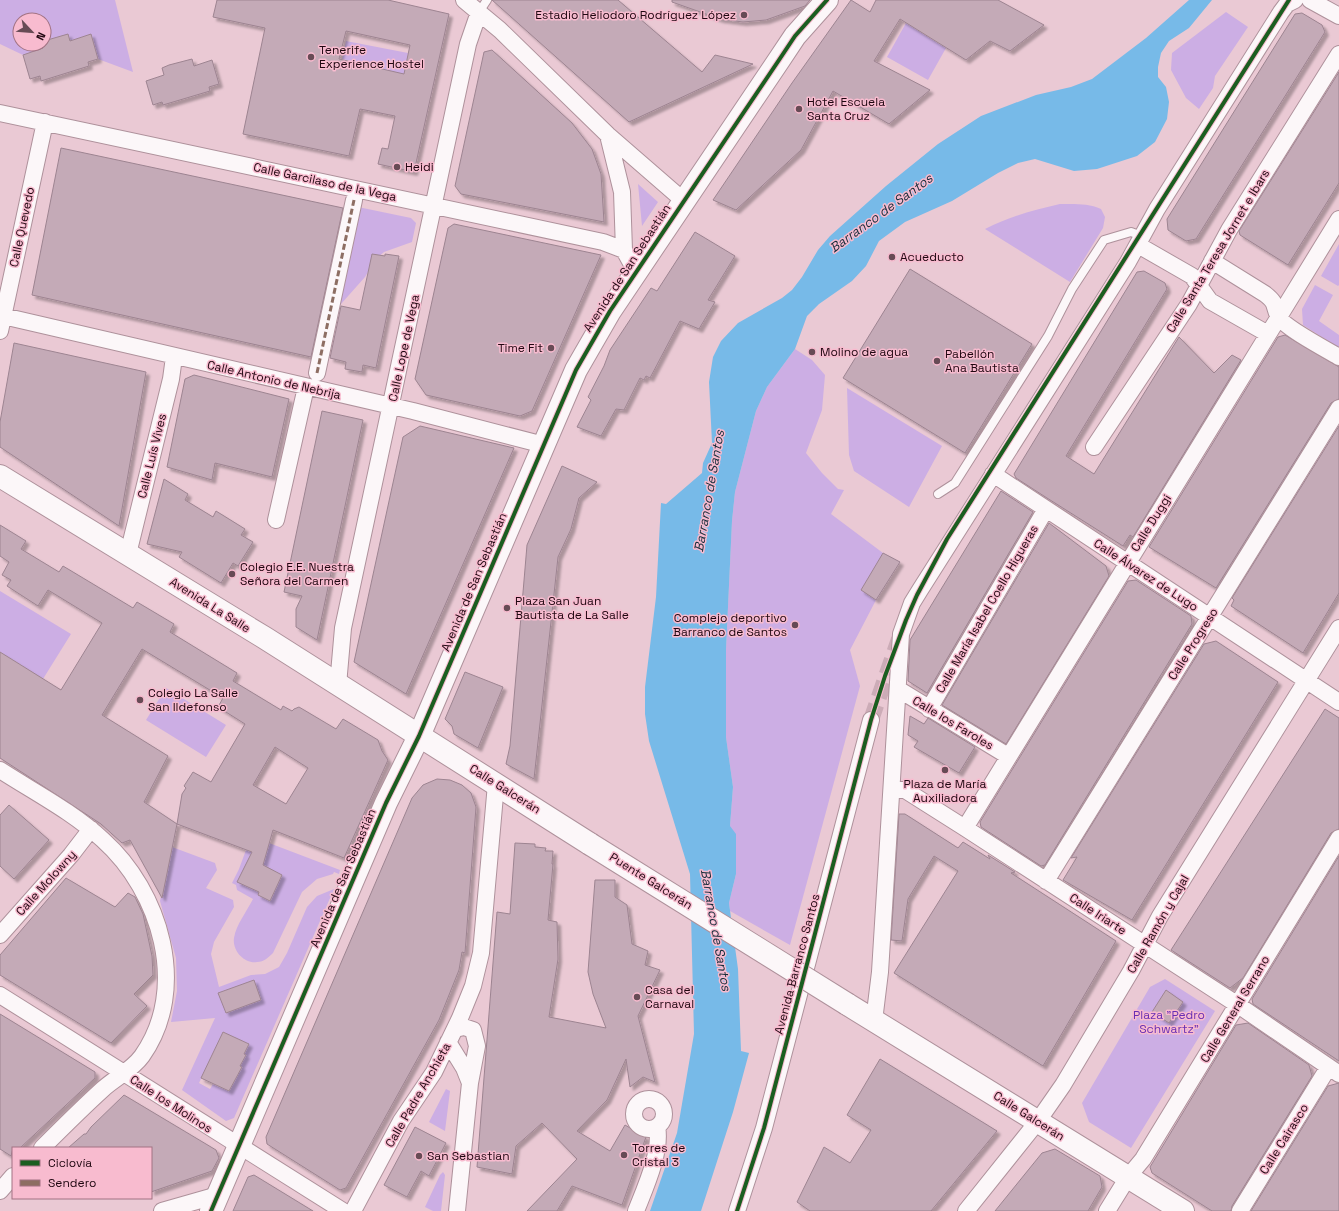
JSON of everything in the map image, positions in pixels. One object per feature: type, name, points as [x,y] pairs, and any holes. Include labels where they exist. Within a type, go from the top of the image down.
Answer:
[{"type":"main road","name":"Avenida de San Sebastián","points":[[214,1203],[386,804],[419,736],[544,444],[584,355],[601,325],[636,272],[795,36],[827,0]]},
{"type":"main road","name":"Avenida La Salle","points":[[0,476],[128,554],[419,736]]},
{"type":"main road","name":"Calle Galcerán","points":[[419,736],[590,844]]},
{"type":"main road","name":"Puente Galcerán","points":[[590,844],[874,1020]]},
{"type":"main road","name":"Calle Galcerán","points":[[874,1020],[1183,1211]]},
{"type":"street","points":[[464,0],[483,6],[529,57],[608,135],[684,201]]},
{"type":"street","points":[[874,1020],[879,980],[892,789],[900,634],[912,603],[1140,241],[1157,209],[1281,12],[1288,4],[1295,0]]},
{"type":"street","points":[[1310,0],[1339,16]]},
{"type":"street","name":"Calle Lope de Vega","points":[[338,685],[343,628],[468,44],[483,6]]},
{"type":"street","name":"Calle Santa Teresa Jornet e Ibars","points":[[1094,447],[1189,304],[1212,261],[1339,54]]},
{"type":"street","name":"Calle Garcilaso de la Vega","points":[[0,113],[603,242],[624,250]]},
{"type":"street","name":"Calle Quevedo","points":[[2,324],[45,122]]},
{"type":"street","points":[[608,135],[622,192],[624,250],[636,272]]},
{"type":"street","points":[[317,373],[354,200]]},
{"type":"street","name":"Calle Duggi","points":[[965,828],[1339,219]]},
{"type":"street","points":[[1140,241],[1192,276],[1210,301],[1268,334]]},
{"type":"street","points":[[1212,261],[1273,300],[1279,318],[1290,327],[1339,357]]},
{"type":"street","name":"Calle Antonio de Nebrija","points":[[2,324],[174,357],[391,406],[544,444]]},
{"type":"street","name":"Calle Luís Vives","points":[[128,554],[171,379],[174,357]]},
{"type":"street","points":[[276,520],[306,387]]},
{"type":"street","name":"Calle Progreso","points":[[1046,881],[1339,408]]},
{"type":"street","name":"Calle Álvarez de Lugo","points":[[993,474],[1339,702]]},
{"type":"street","name":"Calle María Isabel Coello Higueras","points":[[929,709],[1046,509]]},
{"type":"street","name":"Calle Ramón y Cajal","points":[[966,1211],[1038,1121],[1067,1078],[1131,971],[1144,944],[1339,628]]},
{"type":"street","name":"Calle los Faroles","points":[[898,689],[1008,756]]},
{"type":"street","name":"Avenida Barranco Santos","points":[[737,1211],[766,1120],[871,720]]},
{"type":"street","points":[[0,770],[91,830],[117,854],[136,879],[146,897],[156,919],[163,948],[165,992],[161,1017],[142,1056],[124,1073],[102,1090],[43,1147]]},
{"type":"street","name":"Calle Padre Anchieta","points":[[353,1211],[402,1121],[422,1092],[452,1036],[471,991],[481,953],[496,784]]},
{"type":"street","name":"Calle Iriarte","points":[[892,789],[905,790],[965,828],[1238,1005],[1334,1071]]},
{"type":"street","name":"Calle Molowny","points":[[0,935],[71,855],[91,830]]},
{"type":"street","name":"Calle General Serrano","points":[[1107,1211],[1128,1177],[1143,1159],[1339,838]]},
{"type":"street","name":"Calle los Molinos","points":[[0,995],[343,1211]]},
{"type":"street","points":[[457,1211],[470,1083],[477,1046],[476,1036],[473,1030],[468,1028],[452,1036],[470,1083]]},
{"type":"street","name":"Calle Cairasco","points":[[1240,1211],[1334,1071]]},
{"type":"street","points":[[636,1211],[657,1148],[659,1136],[656,1127]]},
{"type":"street","points":[[0,1191],[12,1177]]},
{"type":"street","points":[[162,1211],[214,1203]]},
{"type":"lane","points":[[938,494],[956,483],[1048,336],[1072,289],[1104,240],[1131,232],[1140,241]]},
{"type":"green space","points":[[0,0],[115,0],[133,72],[98,59],[91,35],[52,46],[52,12],[12,12],[12,50],[0,44]]},
{"type":"green space","points":[[1226,12],[1248,27],[1215,76],[1213,88],[1199,109],[1186,98],[1171,70],[1172,53]]},
{"type":"green space","points":[[906,23],[946,48],[928,80],[887,57]]},
{"type":"green space","points":[[346,41],[408,53],[404,74],[365,82],[369,65],[342,59]]},
{"type":"green space","points":[[17,52],[33,52],[23,55]]},
{"type":"green space","points":[[638,184],[658,202],[642,226]]},
{"type":"green space","points":[[1060,204],[1081,204],[1096,207],[1101,209],[1105,217],[1103,228],[1070,282],[985,229],[1021,214]]},
{"type":"green space","points":[[358,207],[411,218],[416,223],[412,242],[384,252],[376,259],[365,277],[341,304],[334,319]]},
{"type":"green space","points":[[1339,244],[1339,285],[1338,286],[1321,276]]},
{"type":"green space","points":[[1315,285],[1333,295],[1319,321],[1339,335],[1339,348],[1303,325],[1302,309]]},
{"type":"green space","name":"Complejo deportivo Barranco de Santos","points":[[795,349],[812,360],[825,375],[822,410],[806,453],[822,473],[838,489],[844,490],[831,514],[883,553],[900,562],[876,600],[850,650],[860,686],[790,945],[730,911],[729,903],[736,874],[730,826],[733,787],[726,737],[726,650],[732,521],[735,492],[756,411],[767,387]]},
{"type":"green space","points":[[847,388],[942,446],[909,507],[854,471],[849,455]]},
{"type":"green space","points":[[0,591],[71,634],[43,679],[0,652]]},
{"type":"green space","points":[[166,688],[226,725],[206,757],[146,720]]},
{"type":"green space","points":[[269,843],[340,870],[339,874],[334,872],[333,874],[317,879],[302,892],[273,953],[268,958],[260,962],[252,962],[244,959],[237,952],[234,938],[237,928],[253,899],[237,890],[236,885],[232,883],[246,850],[265,856]]},
{"type":"green space","points":[[172,847],[215,863],[217,870],[206,888],[233,900],[234,907],[214,942],[211,954],[219,987],[251,975],[265,974],[279,967],[287,953],[307,907],[317,896],[334,889],[234,1118],[226,1121],[182,1090],[215,1018],[171,1022],[177,991],[176,958],[160,901]],"holes":[[[223,1032],[249,1044],[244,1054],[246,1055],[240,1066],[242,1067],[229,1091],[213,1084],[210,1089],[199,1083]]]},
{"type":"green space","name":"Plaza \"Pedro Schwartz\"","points":[[1165,979],[1215,1011],[1131,1148],[1089,1122],[1082,1103],[1150,987]]},
{"type":"green space","points":[[446,1089],[450,1091],[445,1131],[429,1122]]},
{"type":"green space","points":[[443,1172],[445,1175],[441,1211],[433,1211],[425,1207],[440,1175]]},
{"type":"water","name":"Barranco de Santos","points":[[1189,0],[1212,0],[1189,28],[1169,41],[1161,53],[1158,67],[1158,77],[1166,87],[1169,102],[1167,119],[1155,142],[1137,156],[1097,169],[1074,171],[1035,159],[1018,163],[998,173],[952,201],[905,222],[879,241],[866,266],[852,281],[819,304],[807,316],[795,349],[767,387],[756,411],[735,492],[732,521],[726,650],[726,737],[733,787],[730,826],[736,834],[736,874],[729,903],[738,969],[741,1051],[749,1053],[733,1112],[701,1211],[650,1211],[677,1133],[694,1034],[690,874],[649,741],[645,714],[645,687],[656,597],[661,503],[666,504],[702,473],[703,463],[712,443],[709,382],[713,357],[721,341],[738,323],[782,298],[792,290],[802,277],[818,250],[830,236],[886,186],[938,144],[981,116],[1036,95],[1071,87],[1092,79],[1146,38]]},
{"type":"building","points":[[217,0],[388,0],[449,14],[414,172],[378,164],[382,148],[388,149],[395,116],[360,109],[349,156],[243,134],[265,28],[213,17]],"holes":[[[346,31],[410,45],[404,74],[339,59]]]},
{"type":"building","points":[[492,0],[618,0],[702,72],[715,55],[753,64],[629,122]]},
{"type":"building","name":"Estadio Heliodoro Rodríguez López","points":[[672,0],[810,0],[805,6],[766,20],[743,22],[720,19],[672,2]]},
{"type":"building","name":"Hotel Escuela Santa Cruz","points":[[851,0],[870,12],[876,0],[998,0],[1044,25],[1010,51],[990,41],[966,60],[900,19],[874,61],[930,90],[889,124],[833,91],[801,150],[736,210],[713,200],[792,83]]},
{"type":"building","points":[[1302,13],[1322,25],[1325,32],[1196,239],[1186,241],[1168,230],[1167,219],[1295,14]]},
{"type":"building","points":[[68,34],[70,41],[91,34],[98,59],[88,62],[89,66],[41,81],[40,76],[30,79],[23,55],[32,52],[52,52],[52,39]]},
{"type":"building","points":[[492,50],[572,123],[592,149],[601,174],[604,222],[461,194],[455,186],[484,52]]},
{"type":"building","points":[[192,59],[194,66],[212,60],[219,84],[209,87],[210,91],[163,105],[162,102],[153,105],[146,81],[164,75],[162,68]]},
{"type":"building","points":[[1339,72],[1339,183],[1288,265],[1240,235],[1239,231]]},
{"type":"building","points":[[61,148],[343,208],[311,357],[32,295]]},
{"type":"building","points":[[454,224],[601,255],[532,411],[520,416],[426,395],[415,379],[448,228]]},
{"type":"building","points":[[695,232],[735,256],[708,300],[715,302],[699,329],[680,321],[650,378],[646,376],[644,380],[640,378],[624,410],[616,409],[601,436],[577,427],[591,400],[588,397],[604,366],[610,350],[651,288],[657,291]]},
{"type":"building","points":[[372,254],[399,256],[376,368],[363,365],[362,372],[345,369],[346,362],[330,358],[341,306],[360,310]]},
{"type":"building","name":"Pabellón Ana Bautista","points":[[910,269],[1032,344],[965,453],[843,378]]},
{"type":"building","points":[[1144,271],[1165,283],[1167,289],[1066,456],[1094,474],[1179,337],[1214,373],[1232,355],[1241,360],[1133,537],[1130,535],[1123,546],[1016,478],[1014,474],[1137,272]]},
{"type":"building","points":[[1285,335],[1339,367],[1339,399],[1331,403],[1216,588],[1149,547],[1278,337]]},
{"type":"building","points":[[14,343],[146,372],[119,526],[0,447],[0,422]]},
{"type":"building","points":[[194,375],[289,399],[272,477],[215,463],[212,480],[167,467],[185,379]]},
{"type":"building","points":[[322,411],[363,420],[317,640],[296,627],[296,609],[302,596],[284,592]]},
{"type":"building","points":[[420,426],[514,448],[406,694],[354,662],[403,437]]},
{"type":"building","points":[[1339,426],[1339,593],[1303,653],[1231,606],[1234,600],[1232,598]]},
{"type":"building","points":[[562,466],[597,482],[579,498],[571,529],[558,557],[534,779],[506,764],[510,746],[527,545]]},
{"type":"building","points":[[164,479],[188,494],[185,500],[213,517],[216,511],[245,529],[241,535],[253,542],[238,566],[233,563],[221,583],[179,557],[182,552],[147,544]]},
{"type":"building","points":[[1001,491],[1033,512],[927,693],[908,681],[910,640]]},
{"type":"building","points":[[1049,523],[1106,566],[1109,576],[1006,744],[942,705]]},
{"type":"building","points":[[0,525],[26,541],[21,549],[59,572],[63,566],[133,608],[137,602],[174,624],[170,632],[237,673],[233,681],[281,710],[283,706],[292,711],[299,707],[336,729],[343,719],[378,740],[382,751],[388,760],[344,858],[273,830],[263,865],[282,875],[270,901],[258,895],[259,892],[237,882],[252,852],[177,824],[162,898],[130,840],[122,843],[101,824],[0,758],[0,652],[61,690],[102,623],[48,590],[38,606],[7,586],[11,580],[2,575],[9,562],[0,556]],"holes":[[[142,649],[223,698],[218,707],[245,724],[211,782],[193,772],[184,786],[186,788],[182,794],[177,824],[144,802],[168,756],[102,715]],[[275,747],[308,768],[286,804],[253,785]]]},
{"type":"building","points":[[883,553],[900,562],[876,600],[861,590]]},
{"type":"building","points":[[1136,580],[1191,616],[1192,624],[1045,865],[1041,866],[981,827],[980,822],[1128,581]]},
{"type":"building","points":[[1216,641],[1278,682],[1132,920],[1063,880],[1077,857],[1071,858],[1204,644]]},
{"type":"building","points":[[465,672],[503,687],[478,748],[454,734],[452,726],[445,719]]},
{"type":"building","points":[[1325,709],[1339,718],[1339,829],[1331,833],[1243,978],[1230,988],[1171,950]]},
{"type":"building","points":[[910,716],[924,724],[928,718],[975,747],[959,773],[914,747],[918,741],[908,735]]},
{"type":"building","points":[[437,779],[450,780],[462,785],[471,793],[476,807],[465,953],[462,952],[459,970],[439,1020],[346,1188],[340,1190],[267,1144],[266,1137],[412,798],[423,785]]},
{"type":"building","points":[[9,805],[49,840],[14,879],[0,866],[0,815]]},
{"type":"building","points":[[899,814],[905,814],[958,848],[963,842],[990,859],[988,855],[1015,872],[1011,873],[1116,941],[1043,1066],[894,973],[958,871],[934,856],[908,899],[902,941],[891,940]]},
{"type":"building","points":[[515,843],[535,844],[535,847],[546,848],[545,851],[553,851],[548,920],[557,922],[558,959],[549,1017],[606,1028],[593,994],[588,972],[595,880],[615,880],[615,897],[627,905],[632,944],[648,951],[645,965],[660,970],[638,1016],[655,1082],[643,1077],[630,1087],[626,1059],[607,1100],[577,1131],[610,1151],[625,1125],[646,1137],[622,1205],[572,1186],[557,1211],[527,1211],[577,1159],[542,1123],[516,1146],[512,1174],[477,1167],[497,912],[510,914]]},
{"type":"building","points":[[1339,856],[1339,1061],[1253,1004],[1252,999]]},
{"type":"building","points":[[66,878],[115,907],[128,893],[135,897],[143,914],[152,956],[153,975],[134,994],[147,1006],[111,1043],[0,975],[0,955]]},
{"type":"building","points":[[254,980],[261,1000],[226,1013],[218,993]]},
{"type":"building","points":[[1166,990],[1183,1002],[1169,1023],[1152,1012]]},
{"type":"building","points":[[0,1014],[95,1072],[95,1078],[21,1147],[12,1147],[11,1156],[0,1149]]},
{"type":"building","points":[[1248,1023],[1309,1065],[1312,1076],[1232,1206],[1231,1211],[1212,1211],[1152,1173],[1150,1167],[1236,1025]]},
{"type":"building","points":[[223,1032],[249,1044],[244,1054],[246,1055],[240,1066],[242,1067],[229,1091],[201,1078]]},
{"type":"building","points":[[880,1059],[997,1131],[931,1211],[810,1211],[797,1202],[824,1147],[850,1163],[871,1130],[847,1115]]},
{"type":"building","points":[[1339,1083],[1339,1211],[1251,1211],[1328,1086]]},
{"type":"building","points":[[124,1095],[216,1150],[219,1158],[212,1171],[152,1192],[152,1147],[69,1147],[84,1134],[86,1134],[91,1127]]},
{"type":"building","name":"San Sebastian","points":[[415,1127],[446,1143],[429,1176],[421,1171],[407,1197],[384,1185]]},
{"type":"building","points":[[1055,1149],[1100,1176],[1102,1187],[1088,1211],[995,1211],[1042,1153]]},
{"type":"building","points":[[254,1175],[313,1211],[233,1211],[248,1177]]},
{"type":"tunnel","points":[[871,720],[899,639]]},
{"type":"marked path","points":[[317,373],[354,200]]},
{"type":"cycle path","points":[[211,1211],[386,803],[419,736],[576,370],[610,311],[795,36],[827,0]]},
{"type":"cycle path","points":[[737,1211],[764,1128],[871,720],[885,676],[917,595],[947,539],[1289,0]]},
{"type":"place","name":"Estadio Heliodoro Rodríguez López","points":[[744,15]]},
{"type":"place","name":"Tenerife Experience Hostel","points":[[311,57]]},
{"type":"place","name":"Hotel Escuela Santa Cruz","points":[[799,109]]},
{"type":"place","name":"Heidi","points":[[397,167]]},
{"type":"place","name":"Acueducto","points":[[892,257]]},
{"type":"place","name":"Time Fit","points":[[551,348]]},
{"type":"place","name":"Molino de agua","points":[[812,352]]},
{"type":"place","name":"Pabellón Ana Bautista","points":[[937,361]]},
{"type":"place","name":"Colegio E.E. Nuestra Señora del Carmen","points":[[232,574]]},
{"type":"place","name":"Plaza San Juan Bautista de La Salle","points":[[507,608]]},
{"type":"place","name":"Complejo deportivo Barranco de Santos","points":[[795,625]]},
{"type":"place","name":"Colegio La Salle San Ildefonso","points":[[140,700]]},
{"type":"place","name":"Plaza de María Auxiliadora","points":[[945,770]]},
{"type":"place","name":"Casa del Carnaval","points":[[637,997]]},
{"type":"place","name":"Torres de Cristal 3","points":[[624,1155]]},
{"type":"place","name":"San Sebastian","points":[[419,1156]]}]
